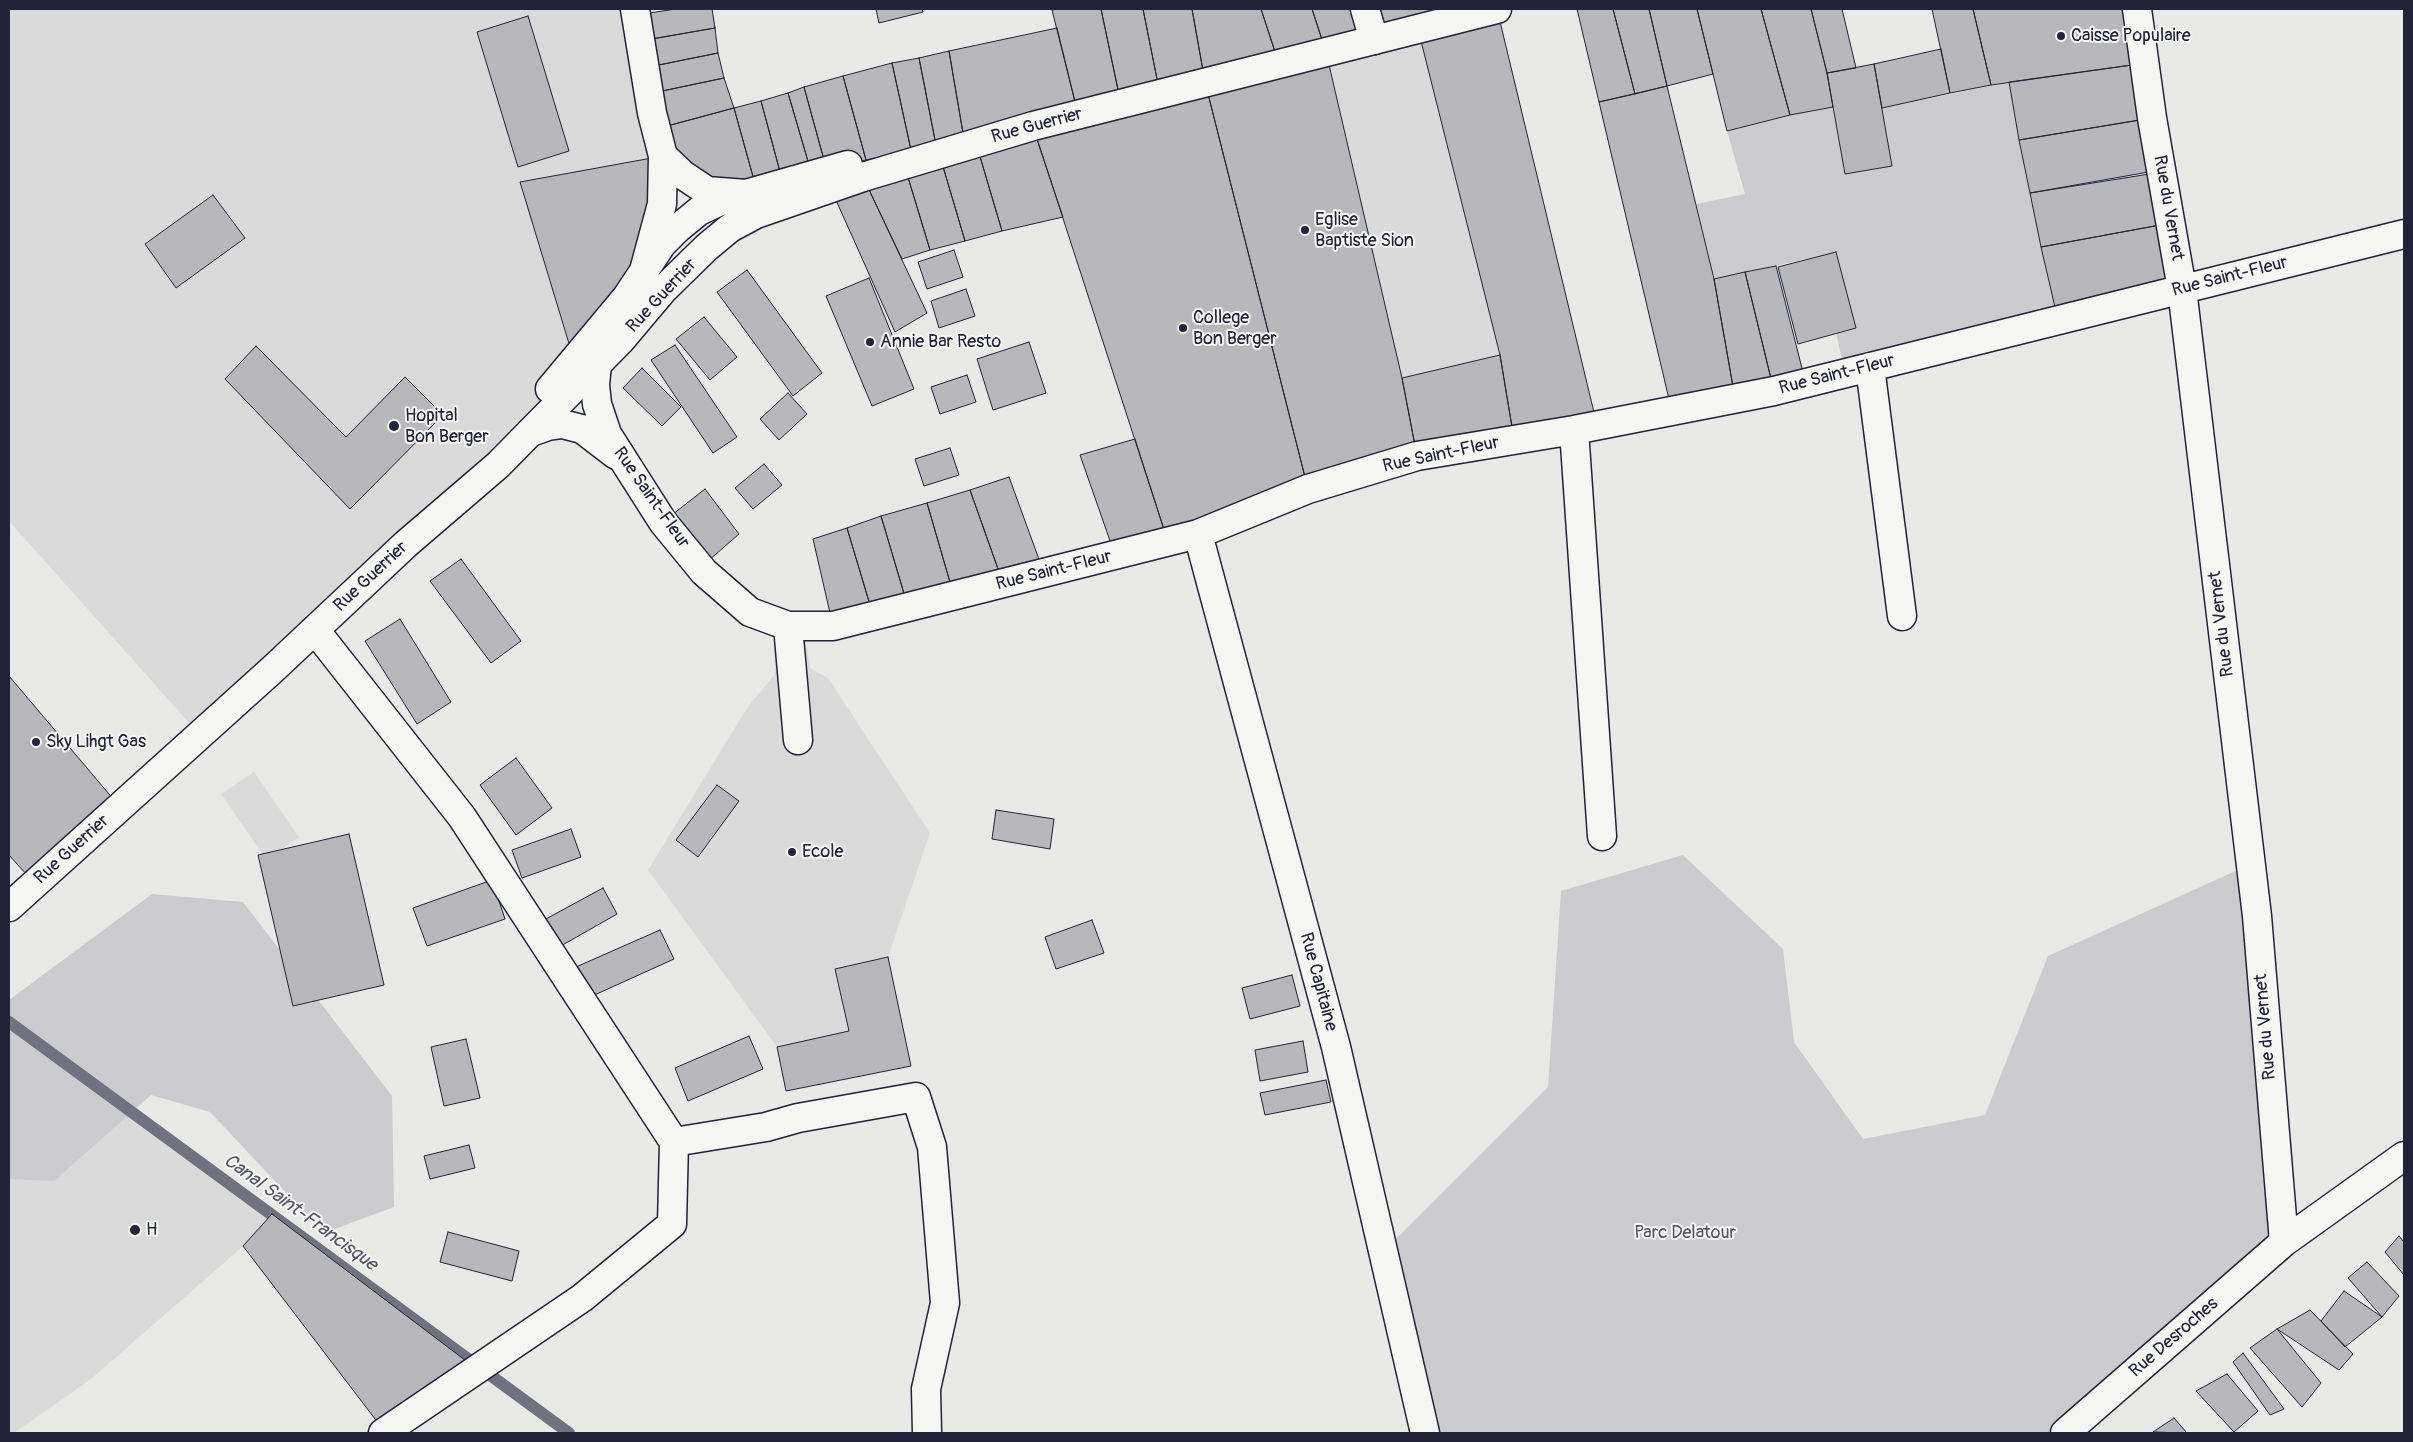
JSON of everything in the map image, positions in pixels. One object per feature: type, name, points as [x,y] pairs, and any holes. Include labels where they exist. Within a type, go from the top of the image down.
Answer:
[{"type":"street","points":[[635,9],[652,113],[663,156],[662,204],[643,272]]},
{"type":"street","points":[[1365,9],[1374,40]]},
{"type":"street","name":"Rue Guerrier","points":[[9,907],[315,630],[406,544],[465,495],[531,432],[597,364],[663,290],[707,247],[730,228],[747,218],[896,167],[1033,126],[1497,9]]},
{"type":"street","name":"Rue du Vernet","points":[[2137,9],[2152,118],[2182,289],[2257,916],[2284,1242]]},
{"type":"street","points":[[406,544],[461,481],[553,386],[626,298],[662,244],[676,229],[699,212],[718,202],[866,160],[1033,126]]},
{"type":"street","points":[[663,156],[683,175],[707,191],[746,194]]},
{"type":"street","name":"Rue Saint-Fleur","points":[[597,364],[595,385],[598,404],[607,434],[663,522],[704,572],[750,612],[788,626],[833,626],[1198,534],[1308,489],[1417,456],[1574,430],[1774,391],[2404,234]]},
{"type":"street","points":[[1870,367],[1902,616]]},
{"type":"street","points":[[531,432],[548,426],[562,424],[582,430],[598,440],[625,463]]},
{"type":"street","points":[[1574,430],[1602,836]]},
{"type":"street","name":"Rue Capitaine","points":[[1198,534],[1336,1047],[1425,1433]]},
{"type":"street","points":[[788,626],[798,740]]},
{"type":"street","points":[[315,630],[462,817],[674,1142],[672,1224],[582,1298],[501,1355],[383,1433]]},
{"type":"street","points":[[674,1142],[766,1127],[798,1118],[916,1097],[932,1147],[946,1303],[926,1389],[927,1433]]},
{"type":"street","name":"Rue Desroches","points":[[2065,1433],[2284,1242],[2404,1156]]},
{"type":"shaded area","points":[[9,9],[635,9],[663,156],[553,386],[461,481],[200,735],[9,521]]},
{"type":"shaded area","points":[[1418,29],[1500,355],[1402,378],[1326,52]]},
{"type":"shaded area","name":"Ecole","points":[[773,620],[804,626],[810,668],[828,678],[930,833],[888,957],[911,1066],[786,1091],[777,1047],[648,870],[747,708],[775,674]]},
{"type":"shaded area","points":[[254,772],[299,837],[267,860],[221,794]]},
{"type":"shaded area","name":"H","points":[[9,1020],[280,1214],[91,1379],[14,1433],[9,1433]]},
{"type":"green space","points":[[2009,82],[2041,247],[2058,320],[1845,374],[1820,256],[1714,279],[1696,204],[1745,194],[1727,131],[1790,115],[1833,107],[1845,174],[1892,166],[1882,108]]},
{"type":"green space","name":"Parc Delatour","points":[[1683,855],[1783,949],[1794,1042],[1863,1139],[1985,1115],[2048,956],[2262,859],[2289,1223],[2048,1433],[1425,1433],[1383,1252],[1548,1087],[1561,891]]},
{"type":"green space","points":[[152,894],[243,902],[392,1096],[394,1207],[324,1233],[210,1112],[151,1095],[54,1181],[9,1179],[9,1000]]},
{"type":"building","points":[[676,9],[712,9],[715,28],[640,41],[636,15]]},
{"type":"building","points":[[876,9],[922,9],[923,12],[879,23]]},
{"type":"building","points":[[1101,9],[1121,104],[1078,114],[1052,10]]},
{"type":"building","points":[[1101,9],[1143,9],[1160,94],[1121,104]]},
{"type":"building","points":[[1143,9],[1192,9],[1205,82],[1160,94]]},
{"type":"building","points":[[1192,9],[1261,9],[1279,64],[1205,82]]},
{"type":"building","points":[[1261,9],[1312,9],[1326,52],[1279,64]]},
{"type":"building","points":[[1312,9],[1365,9],[1374,40],[1326,52]]},
{"type":"building","points":[[1365,9],[1452,9],[1374,40]]},
{"type":"building","points":[[1497,9],[1597,425],[1514,439],[1500,355],[1418,29]]},
{"type":"building","points":[[1577,9],[1613,9],[1635,94],[1599,102]]},
{"type":"building","points":[[1613,9],[1649,9],[1667,86],[1635,94]]},
{"type":"building","points":[[1649,9],[1697,9],[1713,74],[1667,86]]},
{"type":"building","points":[[1697,9],[1761,9],[1790,115],[1727,131]]},
{"type":"building","points":[[1761,9],[1811,9],[1827,73],[1833,107],[1790,115]]},
{"type":"building","points":[[1811,9],[1842,9],[1856,68],[1827,73]]},
{"type":"building","points":[[1932,9],[1973,9],[1991,85],[1950,93]]},
{"type":"building","name":"Caisse Populaire","points":[[1973,9],[2137,9],[2146,63],[1991,85]]},
{"type":"building","points":[[528,16],[569,151],[518,167],[477,32]]},
{"type":"building","points":[[715,28],[718,53],[644,68],[640,41]]},
{"type":"building","points":[[1057,28],[1078,114],[964,139],[949,51]]},
{"type":"building","points":[[1941,49],[1950,93],[1882,108],[1874,64]]},
{"type":"building","points":[[949,51],[964,139],[936,145],[919,58]]},
{"type":"building","name":"Eglise Baptiste Sion","points":[[1326,52],[1402,378],[1417,456],[1308,489],[1205,82]]},
{"type":"building","points":[[718,53],[724,78],[648,94],[644,68]]},
{"type":"building","points":[[919,58],[936,145],[911,150],[892,63]]},
{"type":"building","points":[[892,63],[911,150],[866,160],[843,76]]},
{"type":"building","points":[[2146,63],[2152,118],[2019,140],[2009,82]]},
{"type":"building","points":[[1874,64],[1892,166],[1845,174],[1827,73]]},
{"type":"building","points":[[843,76],[866,160],[827,171],[804,87]]},
{"type":"building","points":[[724,78],[734,108],[656,129],[648,94]]},
{"type":"building","name":"College Bon Berger","points":[[1205,82],[1308,489],[1168,542],[1033,126]]},
{"type":"building","points":[[1667,86],[1714,279],[1735,398],[1672,412],[1599,102]]},
{"type":"building","points":[[804,87],[827,171],[812,175],[788,93]]},
{"type":"building","points":[[788,93],[812,175],[783,183],[761,101]]},
{"type":"building","points":[[761,101],[783,183],[757,191],[734,108]]},
{"type":"building","points":[[734,108],[757,191],[683,175],[656,129]]},
{"type":"building","points":[[2152,118],[2160,170],[2030,193],[2019,140]]},
{"type":"building","points":[[1033,128],[1063,217],[1002,231],[976,143]]},
{"type":"building","points":[[976,143],[1002,231],[965,241],[939,153]]},
{"type":"building","points":[[939,153],[965,241],[930,250],[904,164]]},
{"type":"building","points":[[663,156],[626,298],[574,360],[520,182]]},
{"type":"building","points":[[904,164],[930,250],[902,259],[863,177]]},
{"type":"building","points":[[2162,172],[2171,223],[2041,247],[2030,193]]},
{"type":"building","points":[[863,177],[927,313],[895,332],[831,189]]},
{"type":"building","points":[[213,195],[245,238],[176,288],[145,244]]},
{"type":"building","points":[[2171,223],[2182,289],[2058,320],[2041,247]]},
{"type":"building","points":[[954,250],[963,277],[927,289],[918,262]]},
{"type":"building","points":[[1836,252],[1856,328],[1798,344],[1778,267]]},
{"type":"building","points":[[1776,266],[1806,384],[1774,391],[1745,272]]},
{"type":"building","points":[[747,270],[822,373],[793,396],[717,292]]},
{"type":"building","points":[[1745,272],[1774,391],[1735,398],[1714,279]]},
{"type":"building","name":"Annie Bar Resto","points":[[869,278],[914,389],[872,406],[826,296]]},
{"type":"building","points":[[966,289],[975,316],[939,328],[931,301]]},
{"type":"building","points":[[704,317],[737,357],[710,380],[676,339]]},
{"type":"building","points":[[1029,342],[1046,393],[993,410],[977,359]]},
{"type":"building","points":[[675,345],[737,437],[713,453],[651,360]]},
{"type":"building","name":"Hopital Bon Berger","points":[[256,346],[346,437],[405,377],[443,415],[350,509],[225,379]]},
{"type":"building","points":[[1500,355],[1514,439],[1417,456],[1402,378]]},
{"type":"building","points":[[642,368],[681,407],[662,426],[623,388]]},
{"type":"building","points":[[967,375],[976,402],[940,414],[931,387]]},
{"type":"building","points":[[788,393],[807,414],[779,440],[760,419]]},
{"type":"building","points":[[1135,439],[1168,542],[1115,555],[1080,455]]},
{"type":"building","points":[[950,448],[959,475],[924,486],[915,459]]},
{"type":"building","points":[[764,464],[782,485],[753,509],[735,488]]},
{"type":"building","points":[[1009,477],[1044,573],[1003,583],[970,490]]},
{"type":"building","points":[[705,489],[739,534],[700,568],[663,522]]},
{"type":"building","points":[[970,490],[1003,583],[954,596],[927,503]]},
{"type":"building","points":[[927,503],[954,596],[908,607],[881,516]]},
{"type":"building","points":[[881,516],[908,607],[873,615],[847,528]]},
{"type":"building","points":[[847,528],[873,615],[833,626],[813,539]]},
{"type":"building","points":[[461,559],[521,641],[491,663],[430,581]]},
{"type":"building","points":[[400,619],[451,702],[417,724],[365,641]]},
{"type":"building","name":"Sky Lihgt Gas","points":[[9,676],[120,807],[35,884],[9,855]]},
{"type":"building","points":[[516,758],[552,808],[516,835],[480,785]]},
{"type":"building","points":[[717,785],[739,801],[698,857],[676,840]]},
{"type":"building","points":[[996,810],[1054,819],[1050,849],[992,839]]},
{"type":"building","points":[[571,829],[581,857],[522,878],[512,850]]},
{"type":"building","points":[[349,834],[384,985],[293,1006],[258,855]]},
{"type":"building","points":[[492,880],[505,919],[427,946],[413,908]]},
{"type":"building","points":[[603,888],[617,914],[559,947],[544,920]]},
{"type":"building","points":[[1092,920],[1104,953],[1056,969],[1045,937]]},
{"type":"building","points":[[660,930],[674,959],[590,997],[576,967]]},
{"type":"building","points":[[888,957],[911,1066],[786,1091],[777,1047],[849,1031],[835,969]]},
{"type":"building","points":[[1292,975],[1300,1006],[1250,1019],[1242,988]]},
{"type":"building","points":[[749,1036],[763,1069],[688,1101],[675,1068]]},
{"type":"building","points":[[466,1039],[480,1098],[444,1106],[431,1047]]},
{"type":"building","points":[[1303,1041],[1308,1072],[1260,1081],[1255,1050]]},
{"type":"building","points":[[1326,1080],[1331,1102],[1265,1115],[1260,1093]]},
{"type":"building","points":[[469,1145],[475,1168],[430,1179],[424,1156]]},
{"type":"building","points":[[272,1214],[478,1370],[385,1432],[243,1246]]},
{"type":"building","points":[[448,1232],[519,1251],[512,1281],[440,1262]]},
{"type":"building","points":[[2399,1236],[2404,1242],[2404,1275],[2385,1252]]},
{"type":"building","points":[[2367,1262],[2399,1296],[2382,1317],[2348,1278]]},
{"type":"building","points":[[2344,1291],[2382,1317],[2345,1347],[2321,1321]]},
{"type":"building","points":[[2310,1310],[2353,1354],[2339,1370],[2277,1329]]},
{"type":"building","points":[[2277,1329],[2321,1383],[2302,1407],[2250,1348]]},
{"type":"building","points":[[2243,1353],[2284,1409],[2270,1415],[2233,1362]]},
{"type":"building","points":[[2227,1374],[2258,1411],[2234,1432],[2196,1391]]},
{"type":"building","points":[[2174,1418],[2187,1433],[2153,1432]]},
{"type":"waterway","name":"Canal Saint-Francisque","points":[[9,1022],[569,1433]]},
{"type":"place","name":"Caisse Populaire","points":[[2061,36]]},
{"type":"place","name":"Eglise Baptiste Sion","points":[[1305,230]]},
{"type":"place","name":"College Bon Berger","points":[[1183,328]]},
{"type":"place","name":"Annie Bar Resto","points":[[870,342]]},
{"type":"place","name":"Hopital Bon Berger","points":[[394,426]]},
{"type":"place","name":"Sky Lihgt Gas","points":[[36,742]]},
{"type":"place","name":"Ecole","points":[[792,852]]},
{"type":"place","name":"H","points":[[135,1230]]}]
